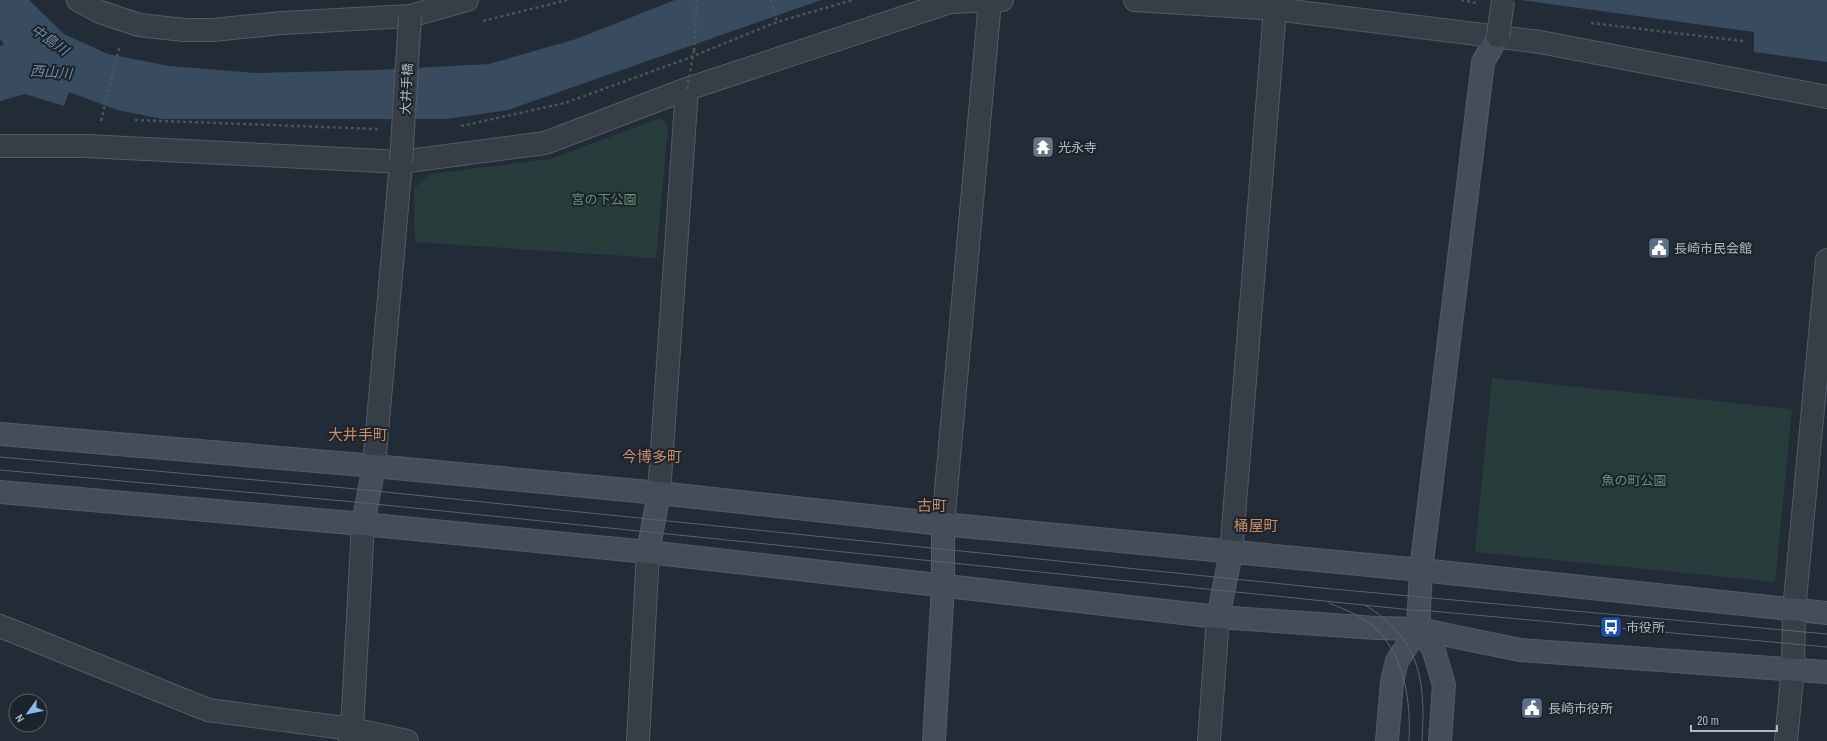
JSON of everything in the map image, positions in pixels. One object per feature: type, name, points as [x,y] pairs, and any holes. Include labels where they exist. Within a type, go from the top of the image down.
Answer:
[{"type":"street","points":[[78,0],[100,12],[139,25],[184,30],[214,30],[282,23],[467,0]]},
{"type":"street","points":[[1135,0],[1275,9],[1548,43],[1827,97]]},
{"type":"street","points":[[0,146],[87,146],[401,162],[545,143],[687,89],[950,2],[996,1],[944,524],[943,586],[934,741]]},
{"type":"street","points":[[1387,741],[1392,682],[1397,661],[1418,629],[1421,597],[1421,570],[1482,62],[1498,36],[1493,2]]},
{"type":"street","name":"大井手橋","points":[[374,466],[401,162],[410,8]]},
{"type":"street","points":[[1209,741],[1218,617],[1231,553],[1275,9]]},
{"type":"street","points":[[638,741],[648,552],[659,493],[687,89]]},
{"type":"street","points":[[1786,741],[1793,668],[1794,610],[1827,260]]},
{"type":"street","points":[[0,434],[374,466],[659,493],[944,524],[1231,553],[1421,570],[1827,613]]},
{"type":"street","points":[[351,735],[363,524],[374,466]]},
{"type":"street","points":[[0,492],[363,524],[648,552],[1218,617],[1376,628],[1418,629],[1520,650],[1793,668],[1827,672]]},
{"type":"street","points":[[0,626],[208,710],[351,735],[407,741]]},
{"type":"street","points":[[1418,629],[1434,648],[1444,685],[1440,741]]},
{"type":"path","points":[[555,4],[558,0]]},
{"type":"path","points":[[687,89],[694,51],[697,0]]},
{"type":"path","points":[[771,0],[777,22]]},
{"type":"path","points":[[458,126],[565,103],[686,59],[777,22],[853,0]]},
{"type":"path","points":[[1461,0],[1493,2]]},
{"type":"path","points":[[1588,23],[1743,41]]},
{"type":"path","points":[[103,119],[121,39]]},
{"type":"path","points":[[134,120],[381,129]]},
{"type":"green space","name":"宮の下公園","points":[[661,118],[668,125],[656,258],[415,242],[414,188],[431,174],[550,159]]},
{"type":"green space","name":"魚の町公園","points":[[1492,378],[1792,409],[1775,582],[1475,552]]},
{"type":"water","points":[[0,0],[29,0],[64,34],[108,54],[169,66],[256,73],[376,70],[489,64],[576,39],[675,0],[821,0],[508,110],[447,119],[162,119],[117,110],[69,92],[64,106],[25,94],[0,101],[0,46],[4,44],[0,39]]},
{"type":"water","points":[[1520,0],[1827,0],[1827,62],[1754,52],[1754,32]]},
{"type":"tram line","points":[[0,457],[356,489],[1322,588],[1827,634]]},
{"type":"tram line","points":[[0,470],[355,502],[1422,611],[1420,610],[1827,647]]},
{"type":"tram line","points":[[1329,603],[1365,620],[1385,639],[1393,652],[1404,680],[1407,696],[1409,711],[1409,741]]},
{"type":"tram line","points":[[1365,605],[1383,618],[1398,632],[1416,663],[1423,699],[1422,741]]},
{"type":"place","name":"光永寺","points":[[1043,147]]},
{"type":"place","name":"長崎市民会館","points":[[1659,248]]},
{"type":"place","name":"市役所","points":[[1611,627]]},
{"type":"place","name":"長崎市役所","points":[[1532,708]]},
{"type":"district","name":"大井手町","points":[[358,435]]},
{"type":"district","name":"今博多町","points":[[652,457]]},
{"type":"district","name":"古町","points":[[932,506]]},
{"type":"district","name":"桶屋町","points":[[1256,526]]},
{"type":"water label","name":"中島川","points":[[50,40]]},
{"type":"water label","name":"西山川","points":[[51,72]]}]
